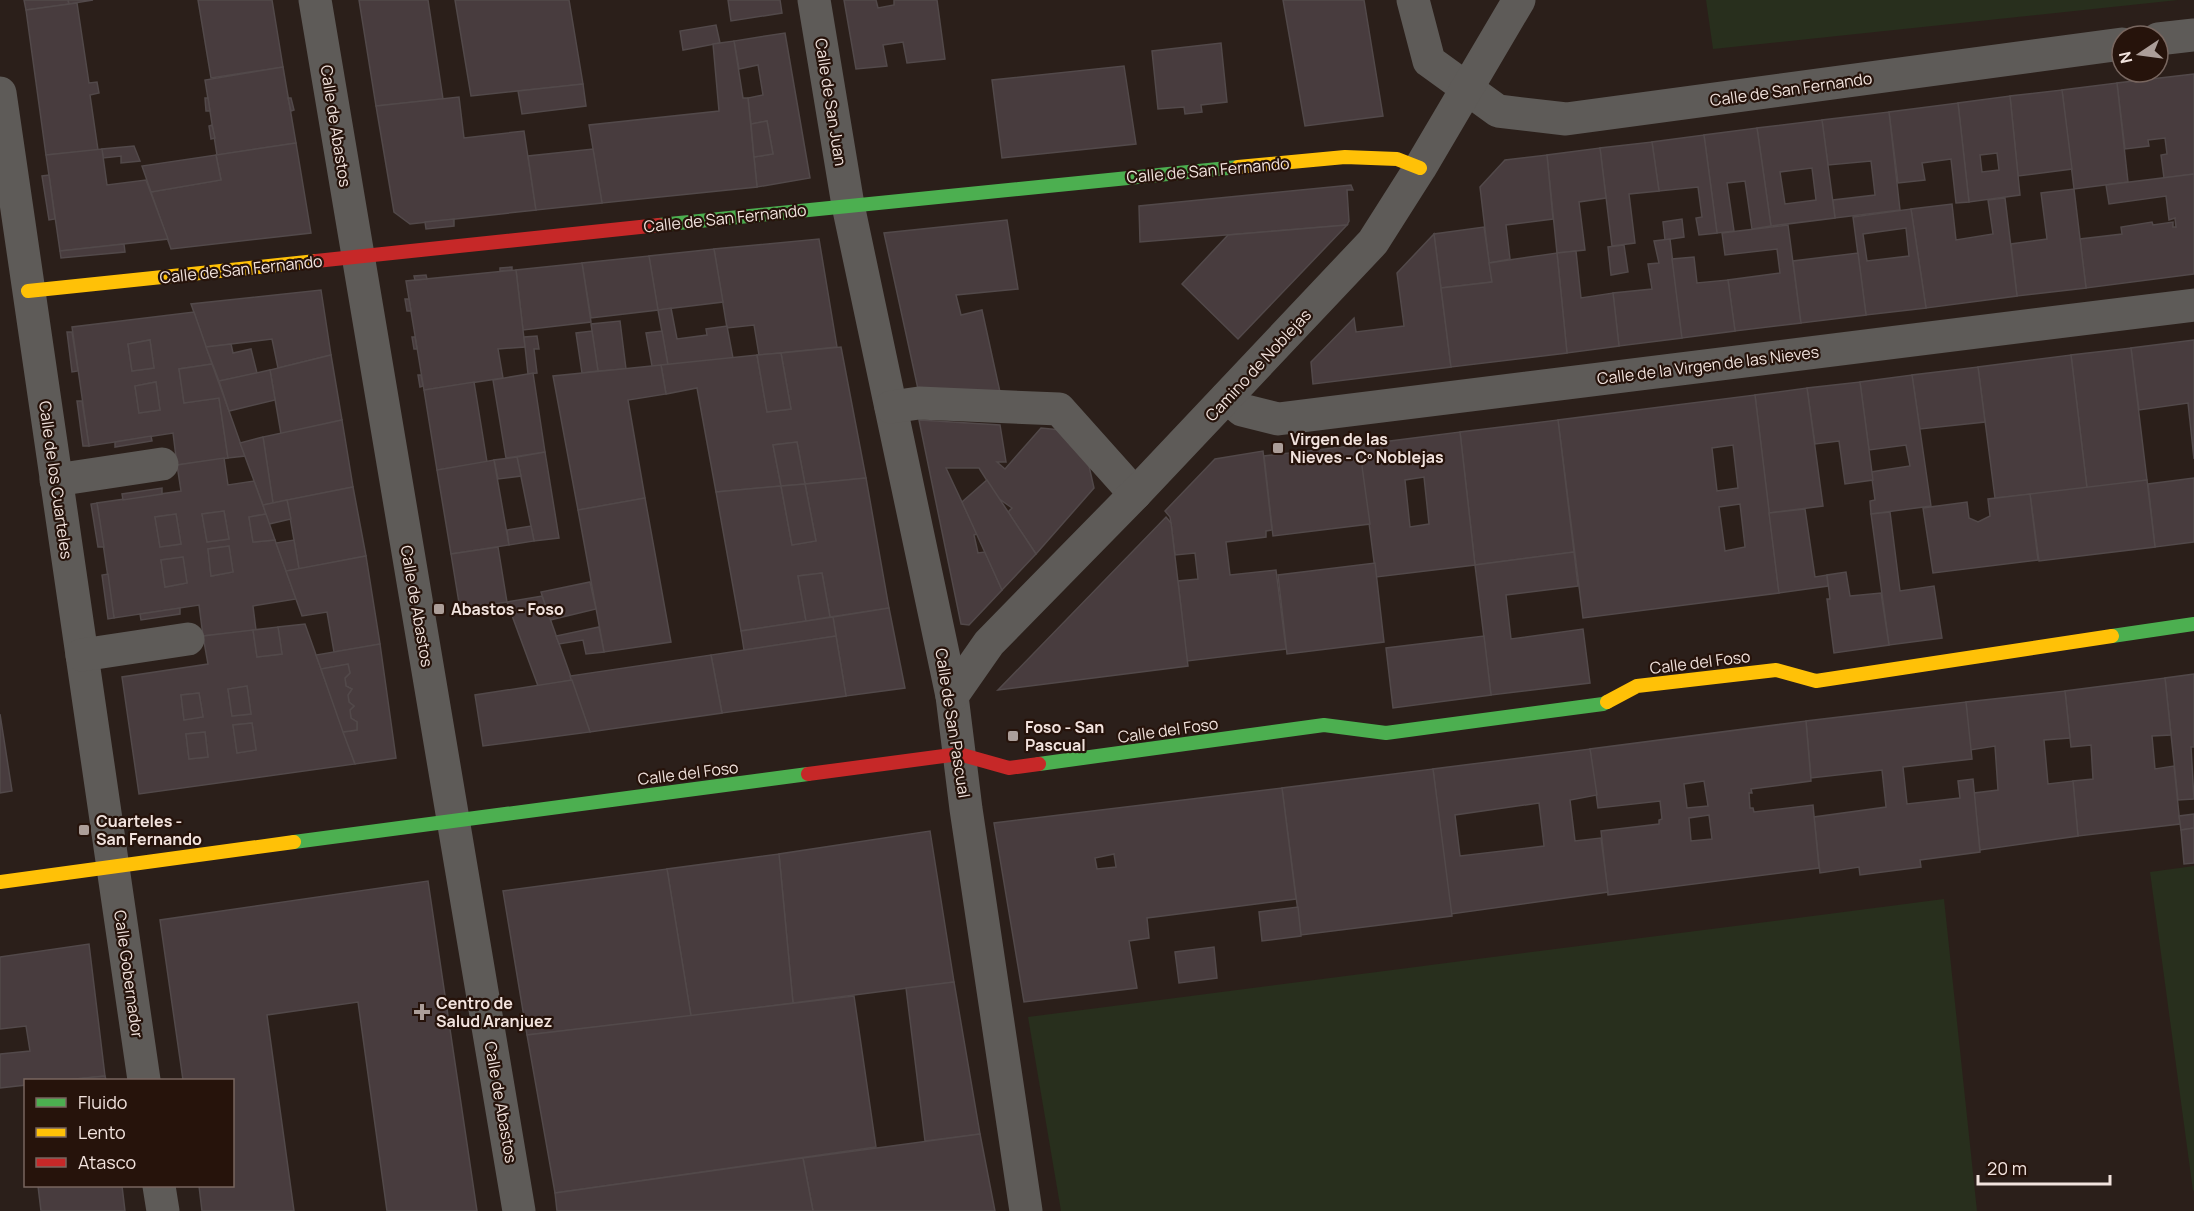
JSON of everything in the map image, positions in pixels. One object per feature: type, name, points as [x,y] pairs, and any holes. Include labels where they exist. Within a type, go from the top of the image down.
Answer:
[{"type":"street","name":"Calle de Abastos","points":[[315,0],[519,1211]]},
{"type":"street","name":"Calle de San Juan","points":[[814,0],[848,205]]},
{"type":"street","name":"Calle de San Fernando","points":[[1413,0],[1429,62],[1498,111],[1566,119],[2110,46]]},
{"type":"street","name":"Camino de Noblejas","points":[[952,696],[989,643],[1135,494],[1373,242],[1420,168],[1519,0]]},
{"type":"street","points":[[2170,38],[2194,35]]},
{"type":"street","name":"Calle de los Cuarteles","points":[[0,93],[113,867]]},
{"type":"street","name":"Calle de San Fernando","points":[[28,291],[848,205],[1345,157],[1397,159],[1420,168]]},
{"type":"street","name":"Calle de San Pascual","points":[[848,205],[952,696],[1026,1211]]},
{"type":"street","name":"Calle de la Virgen de las Nieves","points":[[1227,397],[1242,411],[1278,419],[2194,305]]},
{"type":"street","points":[[891,407],[919,403],[1059,409],[1135,494]]},
{"type":"street","points":[[56,480],[162,464]]},
{"type":"street","name":"Calle del Foso","points":[[0,882],[959,754],[1009,768],[1324,725],[1386,733],[1603,704],[1637,686],[1776,670],[1816,681],[2194,624]]},
{"type":"street","points":[[82,655],[188,639]]},
{"type":"street","name":"Calle Gobernador","points":[[113,867],[144,1079]]},
{"type":"street","points":[[159,1187],[163,1211]]},
{"type":"green space","points":[[1706,0],[2178,0],[1713,49]]},
{"type":"green space","points":[[2194,866],[2194,1190],[2193,1191],[2150,872]]},
{"type":"green space","points":[[1944,899],[1977,1211],[1061,1211],[1028,1017]]},
{"type":"building","points":[[24,0],[68,0],[69,4],[26,10]]},
{"type":"building","points":[[68,0],[93,0],[69,4]]},
{"type":"building","points":[[198,0],[272,0],[283,67],[211,78]]},
{"type":"building","points":[[359,0],[428,0],[443,99],[376,106]]},
{"type":"building","points":[[455,0],[569,0],[583,84],[471,96]]},
{"type":"building","points":[[728,0],[780,0],[782,13],[731,21]]},
{"type":"building","points":[[844,0],[876,0],[878,8],[894,5],[894,0],[937,0],[945,59],[907,63],[903,42],[883,45],[887,66],[856,69]]},
{"type":"building","points":[[1283,0],[1364,0],[1383,116],[1305,126]]},
{"type":"building","points":[[77,3],[89,83],[97,82],[99,93],[90,95],[98,150],[46,155],[26,10]]},
{"type":"building","points":[[716,25],[720,43],[683,50],[680,31]]},
{"type":"building","points":[[785,33],[810,178],[757,187],[754,157],[773,154],[767,121],[751,124],[748,98],[763,95],[758,65],[739,69],[734,41]]},
{"type":"building","points":[[734,41],[743,98],[748,98],[757,187],[602,203],[589,125],[719,111],[713,44]]},
{"type":"building","points":[[1221,43],[1227,102],[1201,105],[1202,112],[1185,114],[1184,107],[1158,109],[1152,51]]},
{"type":"building","points":[[1124,66],[1136,144],[1002,158],[992,80]]},
{"type":"building","points":[[283,67],[296,143],[217,155],[205,80]]},
{"type":"building","points":[[2194,74],[2194,174],[2164,178],[2161,155],[2167,154],[2165,138],[2148,140],[2149,146],[2125,149],[2117,84],[2170,84],[2170,77]]},
{"type":"building","points":[[583,84],[586,106],[522,114],[518,91]]},
{"type":"building","points":[[2117,84],[2128,182],[2074,189],[2062,90]]},
{"type":"building","points":[[2062,90],[2072,169],[2018,176],[2010,96]]},
{"type":"building","points":[[2010,96],[2020,195],[1969,202],[1958,103]],"holes":[[[1997,153],[1999,170],[1982,172],[1980,155]]]},
{"type":"building","points":[[459,97],[464,138],[524,131],[536,210],[410,224],[394,212],[376,106]]},
{"type":"building","points":[[205,98],[208,98],[210,111],[206,111]]},
{"type":"building","points":[[288,98],[291,98],[294,110],[291,111]]},
{"type":"building","points":[[1958,103],[1969,202],[1956,203],[1951,159],[1922,163],[1925,180],[1898,183],[1889,112]]},
{"type":"building","points":[[1889,112],[1900,210],[1835,218],[1833,200],[1875,195],[1871,161],[1828,165],[1822,120]]},
{"type":"building","points":[[1822,120],[1835,218],[1771,226],[1757,128]],"holes":[[[1812,168],[1816,200],[1785,204],[1780,172]]]},
{"type":"building","points":[[767,121],[773,154],[754,157],[751,124]]},
{"type":"building","points":[[212,125],[215,138],[211,139],[209,126]]},
{"type":"building","points":[[1757,128],[1771,226],[1752,229],[1745,181],[1727,183],[1734,231],[1717,233],[1704,135]]},
{"type":"building","points":[[1704,135],[1717,233],[1699,235],[1696,218],[1702,217],[1698,187],[1659,191],[1652,142]]},
{"type":"building","points":[[1652,142],[1659,191],[1629,194],[1635,243],[1612,246],[1600,148]]},
{"type":"building","points":[[296,143],[311,233],[171,249],[151,192],[221,180],[216,155]]},
{"type":"building","points":[[134,146],[140,161],[121,163],[121,156],[103,158],[102,149]]},
{"type":"building","points":[[1600,148],[1606,198],[1579,202],[1585,250],[1557,253],[1547,155]]},
{"type":"building","points":[[102,149],[107,185],[146,180],[168,239],[60,251],[46,155]]},
{"type":"building","points":[[593,149],[602,203],[536,210],[528,156]]},
{"type":"building","points":[[216,155],[221,180],[151,192],[142,166]]},
{"type":"building","points":[[1547,155],[1553,219],[1506,225],[1510,259],[1489,263],[1480,187],[1505,160]]},
{"type":"building","points":[[2194,174],[2194,274],[2086,288],[2080,239],[2122,234],[2121,227],[2152,222],[2153,225],[2173,222],[2173,227],[2176,227],[2175,218],[2169,220],[2166,196],[2109,204],[2106,185]]},
{"type":"building","points":[[49,175],[55,219],[49,220],[42,176]]},
{"type":"building","points":[[1351,185],[1353,190],[1347,190],[1349,221],[1347,225],[1140,242],[1139,206]]},
{"type":"building","points":[[2074,189],[2086,288],[2017,296],[2011,244],[2047,239],[2041,193]]},
{"type":"building","points":[[2005,198],[2017,296],[1926,308],[1911,209],[1952,204],[1956,240],[1993,234],[1988,200]]},
{"type":"building","points":[[1911,209],[1926,308],[1866,315],[1853,217]],"holes":[[[1906,228],[1909,256],[1867,261],[1863,234]]]},
{"type":"building","points":[[454,219],[454,226],[426,229],[425,222]]},
{"type":"building","points":[[1682,219],[1684,237],[1665,240],[1663,222]]},
{"type":"building","points":[[1007,220],[1018,289],[956,295],[961,315],[982,310],[1000,392],[918,389],[884,233]]},
{"type":"building","points":[[1347,225],[1238,339],[1182,284],[1228,235]]},
{"type":"building","points":[[1788,225],[1801,323],[1735,331],[1728,280],[1780,273],[1777,249],[1725,255],[1722,233]]},
{"type":"building","points":[[1484,227],[1492,282],[1441,288],[1434,234]]},
{"type":"building","points":[[1434,234],[1451,367],[1313,384],[1311,362],[1354,318],[1356,332],[1404,326],[1397,273]]},
{"type":"building","points":[[819,239],[837,347],[759,355],[754,325],[727,328],[714,249]]},
{"type":"building","points":[[1670,239],[1682,338],[1619,346],[1613,293],[1652,289],[1648,264],[1659,263],[1654,241]]},
{"type":"building","points":[[124,244],[125,252],[61,258],[60,251]]},
{"type":"building","points":[[1624,245],[1628,272],[1611,275],[1608,247]]},
{"type":"building","points":[[714,249],[723,302],[658,310],[649,256]]},
{"type":"building","points":[[1576,251],[1581,298],[1613,293],[1619,346],[1567,353],[1557,253]]},
{"type":"building","points":[[1557,253],[1567,353],[1451,367],[1441,288],[1492,282],[1489,263]]},
{"type":"building","points":[[1858,253],[1866,315],[1801,323],[1793,261]]},
{"type":"building","points":[[649,256],[658,310],[591,318],[582,263]]},
{"type":"building","points":[[1694,257],[1697,283],[1728,280],[1735,331],[1682,338],[1672,259]]},
{"type":"building","points":[[582,263],[591,322],[523,330],[516,270]]},
{"type":"building","points":[[512,267],[512,270],[500,271],[500,268]]},
{"type":"building","points":[[516,270],[525,347],[498,349],[503,378],[424,390],[406,281]]},
{"type":"building","points":[[426,275],[427,279],[415,280],[414,276]]},
{"type":"building","points":[[321,290],[331,355],[278,368],[272,339],[206,347],[191,304]]},
{"type":"building","points":[[405,299],[409,299],[411,311],[407,311]]},
{"type":"building","points":[[671,308],[677,339],[707,335],[706,329],[727,326],[733,358],[668,365],[658,310]]},
{"type":"building","points":[[194,312],[212,364],[179,369],[184,403],[219,398],[228,458],[177,465],[173,433],[89,446],[72,327]],"holes":[[[150,340],[154,368],[132,371],[128,344]],[[156,382],[160,410],[139,413],[135,386]]]},
{"type":"building","points":[[620,321],[626,369],[598,371],[591,324]]},
{"type":"building","points":[[592,331],[598,371],[582,373],[576,333]]},
{"type":"building","points":[[662,331],[668,365],[652,366],[646,333]]},
{"type":"building","points":[[67,332],[72,332],[78,371],[72,372]]},
{"type":"building","points":[[537,336],[539,349],[534,349],[537,373],[528,374],[524,337]]},
{"type":"building","points":[[412,337],[415,337],[417,349],[414,349]]},
{"type":"building","points":[[150,340],[154,368],[132,371],[128,344]]},
{"type":"building","points":[[2194,340],[2194,459],[2188,403],[2139,410],[2131,348]]},
{"type":"building","points":[[231,344],[233,353],[251,349],[257,373],[219,381],[206,347]]},
{"type":"building","points":[[841,347],[866,478],[805,484],[797,442],[773,445],[781,486],[716,492],[697,388],[666,394],[661,365],[757,355],[767,412],[791,409],[781,353]]},
{"type":"building","points":[[2131,348],[2147,480],[2087,488],[2071,355]]},
{"type":"building","points":[[781,353],[791,409],[767,412],[757,355]]},
{"type":"building","points":[[331,355],[342,420],[281,434],[270,370]]},
{"type":"building","points":[[2071,355],[2087,488],[1995,498],[1978,367]]},
{"type":"building","points":[[212,364],[245,456],[228,458],[219,398],[184,403],[179,369]]},
{"type":"building","points":[[661,365],[666,394],[628,400],[645,498],[578,510],[553,376]]},
{"type":"building","points":[[1978,367],[1985,422],[1920,429],[1912,375]]},
{"type":"building","points":[[270,370],[275,400],[229,411],[219,381]]},
{"type":"building","points":[[533,373],[545,452],[506,458],[493,380]]},
{"type":"building","points":[[418,375],[421,375],[423,386],[420,387]]},
{"type":"building","points":[[1912,375],[1931,506],[1871,514],[1870,501],[1875,500],[1871,472],[1910,466],[1906,445],[1869,450],[1860,382]]},
{"type":"building","points":[[156,382],[160,410],[139,413],[135,386]]},
{"type":"building","points":[[474,382],[487,462],[437,470],[424,390]]},
{"type":"building","points":[[1860,382],[1873,480],[1845,484],[1839,441],[1815,444],[1807,388]]},
{"type":"building","points":[[1807,388],[1823,506],[1769,513],[1755,395]]},
{"type":"building","points":[[1755,395],[1779,593],[1583,618],[1558,420]],"holes":[[[1733,445],[1738,488],[1717,491],[1712,448]],[[1740,504],[1745,547],[1725,551],[1719,507]]]},
{"type":"building","points":[[77,401],[82,401],[89,446],[83,446]]},
{"type":"building","points":[[342,420],[353,487],[273,503],[263,437]]},
{"type":"building","points":[[919,420],[1000,425],[1006,462],[997,462],[1005,469],[1041,428],[1061,430],[1087,457],[1094,488],[1036,554],[1008,512],[1012,508],[998,498],[979,468],[946,468],[977,534],[974,535],[978,553],[985,552],[1002,590],[969,625],[961,624]]},
{"type":"building","points":[[1558,420],[1574,552],[1475,565],[1460,432]]},
{"type":"building","points":[[1460,432],[1475,565],[1376,577],[1359,445]],"holes":[[[1424,477],[1429,524],[1410,527],[1405,480]]]},
{"type":"building","points":[[151,436],[152,441],[115,447],[115,442]]},
{"type":"building","points":[[263,437],[273,503],[263,505],[240,443]]},
{"type":"building","points":[[797,442],[805,484],[781,486],[773,445]]},
{"type":"building","points":[[1359,445],[1370,524],[1273,536],[1264,456]]},
{"type":"building","points":[[1263,451],[1272,530],[1266,531],[1266,537],[1226,542],[1230,575],[1276,570],[1286,649],[1187,661],[1178,581],[1198,579],[1195,553],[1175,555],[1170,517],[1165,511],[1215,459]]},
{"type":"building","points":[[545,452],[559,538],[534,541],[517,457]]},
{"type":"building","points":[[517,457],[521,476],[498,479],[494,460]]},
{"type":"building","points":[[224,458],[228,485],[254,481],[266,514],[249,517],[253,542],[275,540],[296,599],[253,606],[256,630],[203,636],[199,605],[114,618],[97,503],[181,491],[177,465]],"holes":[[[224,511],[229,539],[207,542],[202,514]],[[176,514],[181,544],[160,547],[155,517]],[[229,546],[233,572],[211,576],[208,549]],[[183,557],[187,583],[165,587],[161,560]]]},
{"type":"building","points":[[494,460],[509,545],[451,554],[437,470]]},
{"type":"building","points":[[866,478],[889,608],[830,617],[822,573],[798,576],[806,621],[741,631],[716,492],[781,486],[792,545],[816,541],[805,484]]},
{"type":"building","points":[[2194,478],[2194,542],[2155,547],[2148,484]]},
{"type":"building","points":[[987,480],[1036,554],[1002,590],[962,502]]},
{"type":"building","points":[[2147,480],[2155,547],[2039,561],[2030,494]]},
{"type":"building","points":[[805,484],[816,541],[792,545],[781,486]]},
{"type":"building","points":[[353,487],[366,556],[299,569],[287,500]]},
{"type":"building","points":[[162,488],[162,494],[123,500],[122,494]]},
{"type":"building","points":[[2030,494],[2038,560],[1933,573],[1923,508],[1967,502],[1969,518],[1978,522],[1990,516],[1988,499]]},
{"type":"building","points":[[645,498],[671,642],[604,652],[578,510]]},
{"type":"building","points":[[287,500],[291,519],[269,524],[263,505]]},
{"type":"building","points":[[97,503],[104,547],[98,547],[91,504]]},
{"type":"building","points":[[1805,509],[1815,577],[1827,575],[1828,586],[1779,593],[1769,513]]},
{"type":"building","points":[[224,511],[229,539],[207,542],[202,514]]},
{"type":"building","points":[[1890,512],[1900,591],[1934,586],[1942,638],[1889,645],[1871,514]]},
{"type":"building","points":[[176,514],[181,544],[160,547],[155,517]]},
{"type":"building","points":[[266,514],[275,540],[253,542],[249,517]]},
{"type":"building","points":[[1166,517],[1171,523],[1188,666],[998,690]]},
{"type":"building","points":[[531,526],[534,541],[509,545],[507,530]]},
{"type":"building","points":[[294,540],[299,569],[286,571],[276,543]]},
{"type":"building","points":[[229,546],[233,572],[211,576],[208,549]]},
{"type":"building","points":[[498,547],[507,602],[460,609],[451,554]]},
{"type":"building","points":[[1574,552],[1578,586],[1506,595],[1511,639],[1583,629],[1590,683],[1491,695],[1475,565]]},
{"type":"building","points":[[366,556],[380,644],[334,652],[327,612],[302,616],[286,571]]},
{"type":"building","points":[[183,557],[187,583],[165,587],[161,560]]},
{"type":"building","points":[[1375,563],[1384,642],[1287,654],[1278,575]]},
{"type":"building","points":[[1846,572],[1850,596],[1881,593],[1889,645],[1834,653],[1827,599],[1830,599],[1827,575]]},
{"type":"building","points":[[822,573],[830,617],[806,621],[798,576]]},
{"type":"building","points":[[108,574],[114,618],[108,619],[102,575]]},
{"type":"building","points":[[590,582],[596,609],[550,620],[541,592]]},
{"type":"building","points":[[542,596],[572,680],[538,686],[507,602]]},
{"type":"building","points":[[180,608],[180,614],[141,620],[140,614]]},
{"type":"building","points":[[889,608],[905,688],[846,696],[833,617]]},
{"type":"building","points":[[833,617],[836,636],[744,650],[741,631]]},
{"type":"building","points":[[305,624],[355,764],[139,794],[122,677],[208,664],[203,636],[253,630],[257,657],[282,654],[278,627]],"holes":[[[247,686],[251,714],[232,716],[228,689]],[[199,693],[203,717],[184,720],[181,695]],[[252,723],[256,750],[237,753],[233,725]],[[205,732],[208,757],[189,759],[186,734]]]},
{"type":"building","points":[[278,627],[282,654],[257,657],[253,630]]},
{"type":"building","points":[[599,627],[604,652],[586,654],[583,640],[559,644],[556,636]]},
{"type":"building","points":[[836,636],[846,696],[722,713],[711,655]]},
{"type":"building","points":[[1484,636],[1491,695],[1393,708],[1386,648]]},
{"type":"building","points":[[380,644],[396,758],[355,764],[343,732],[357,730],[357,722],[351,718],[350,710],[354,706],[349,702],[348,695],[352,689],[346,686],[345,678],[350,673],[348,664],[321,669],[316,655]]},
{"type":"building","points":[[711,655],[722,713],[590,732],[570,676]]},
{"type":"building","points":[[348,664],[350,673],[345,678],[346,686],[352,689],[348,695],[349,702],[354,706],[350,710],[351,718],[357,722],[357,730],[343,732],[321,669]]},
{"type":"building","points":[[2194,674],[2194,747],[2191,747],[2194,799],[2178,800],[2165,678]]},
{"type":"building","points":[[2165,678],[2171,735],[2152,736],[2155,769],[2174,766],[2180,824],[2078,836],[2073,781],[2093,779],[2091,745],[2071,747],[2065,691]]},
{"type":"building","points":[[572,680],[590,732],[483,746],[475,695]]},
{"type":"building","points":[[247,686],[251,714],[232,716],[228,689]]},
{"type":"building","points":[[2065,691],[2070,738],[2044,740],[2048,784],[2073,781],[2078,836],[1980,850],[1974,793],[1998,790],[1995,746],[1970,750],[1966,702]]},
{"type":"building","points":[[199,693],[203,717],[184,720],[181,695]]},
{"type":"building","points":[[1966,702],[1972,759],[1903,767],[1907,804],[1960,798],[1958,781],[1973,779],[1980,852],[1920,860],[1921,867],[1860,875],[1859,867],[1820,873],[1814,817],[1886,807],[1882,770],[1811,778],[1806,721]]},
{"type":"building","points":[[0,714],[12,791],[0,793]]},
{"type":"building","points":[[1806,721],[1811,781],[1751,789],[1750,808],[1753,808],[1754,812],[1813,805],[1819,868],[1608,895],[1601,831],[1659,824],[1659,820],[1662,819],[1660,801],[1598,808],[1590,749]],"holes":[[[1704,781],[1708,806],[1687,808],[1684,784]],[[1709,815],[1712,839],[1691,841],[1689,818]]]},
{"type":"building","points":[[252,723],[256,750],[237,753],[233,725]]},
{"type":"building","points":[[205,732],[208,757],[189,759],[186,734]]},
{"type":"building","points":[[1590,749],[1597,795],[1570,800],[1575,841],[1601,838],[1608,892],[1451,914],[1433,769]],"holes":[[[1539,803],[1544,846],[1460,856],[1455,815]]]},
{"type":"building","points":[[1433,769],[1452,916],[1301,935],[1282,788]]},
{"type":"building","points":[[1282,788],[1296,899],[1147,918],[1149,938],[1129,941],[1137,988],[1024,1002],[994,823]],"holes":[[[1114,854],[1116,867],[1097,869],[1095,858]]]},
{"type":"building","points":[[2194,814],[2194,828],[2181,830],[2179,816]]},
{"type":"building","points":[[2194,828],[2194,863],[2184,864],[2181,830]]},
{"type":"building","points":[[930,831],[954,982],[793,1003],[779,854]]},
{"type":"building","points":[[779,854],[793,1003],[691,1016],[667,869]]},
{"type":"building","points":[[667,869],[691,1016],[527,1035],[503,891]]},
{"type":"building","points":[[428,881],[477,1211],[387,1211],[358,1002],[267,1015],[294,1211],[202,1211],[199,1187],[234,1187],[234,1079],[183,1079],[160,920]]},
{"type":"building","points":[[1298,907],[1301,936],[1262,941],[1259,912]]},
{"type":"building","points":[[89,944],[105,1076],[75,1079],[24,1079],[24,1085],[0,1088],[0,1054],[30,1051],[26,1026],[0,1029],[0,957]]},
{"type":"building","points":[[1214,947],[1217,978],[1179,983],[1175,952]]},
{"type":"building","points":[[954,982],[980,1134],[925,1141],[906,988]]},
{"type":"building","points":[[854,996],[876,1147],[555,1193],[527,1035]]},
{"type":"building","points":[[105,1076],[106,1079],[75,1079]]},
{"type":"building","points":[[980,1134],[995,1211],[813,1211],[803,1158]]},
{"type":"building","points":[[803,1158],[813,1211],[557,1211],[555,1193]]},
{"type":"building","points":[[38,1187],[122,1187],[125,1211],[41,1211]]},
{"type":"traffic: fast","points":[[659,225],[1238,167]]},
{"type":"traffic: fast","points":[[2112,636],[2194,624]]},
{"type":"traffic: fast","points":[[1039,764],[1324,725],[1386,733],[1607,702]]},
{"type":"traffic: fast","points":[[294,842],[808,774]]},
{"type":"traffic: slow","points":[[1238,167],[1345,157],[1397,159],[1420,168]]},
{"type":"traffic: slow","points":[[28,291],[316,261]]},
{"type":"traffic: slow","points":[[1607,702],[1637,686],[1776,670],[1816,681],[2112,636]]},
{"type":"traffic: slow","points":[[0,882],[294,842]]},
{"type":"traffic: jam","points":[[316,261],[659,225]]},
{"type":"traffic: jam","points":[[808,774],[959,754],[1009,768],[1039,764]]},
{"type":"place","name":"Virgen de las Nieves - Cº Noblejas","points":[[1278,448]]},
{"type":"place","name":"Abastos - Foso","points":[[439,609]]},
{"type":"place","name":"Foso - San Pascual","points":[[1013,736]]},
{"type":"place","name":"Cuarteles - San Fernando","points":[[84,830]]},
{"type":"place","name":"Centro de Salud Aranjuez","points":[[422,1012]]}]
